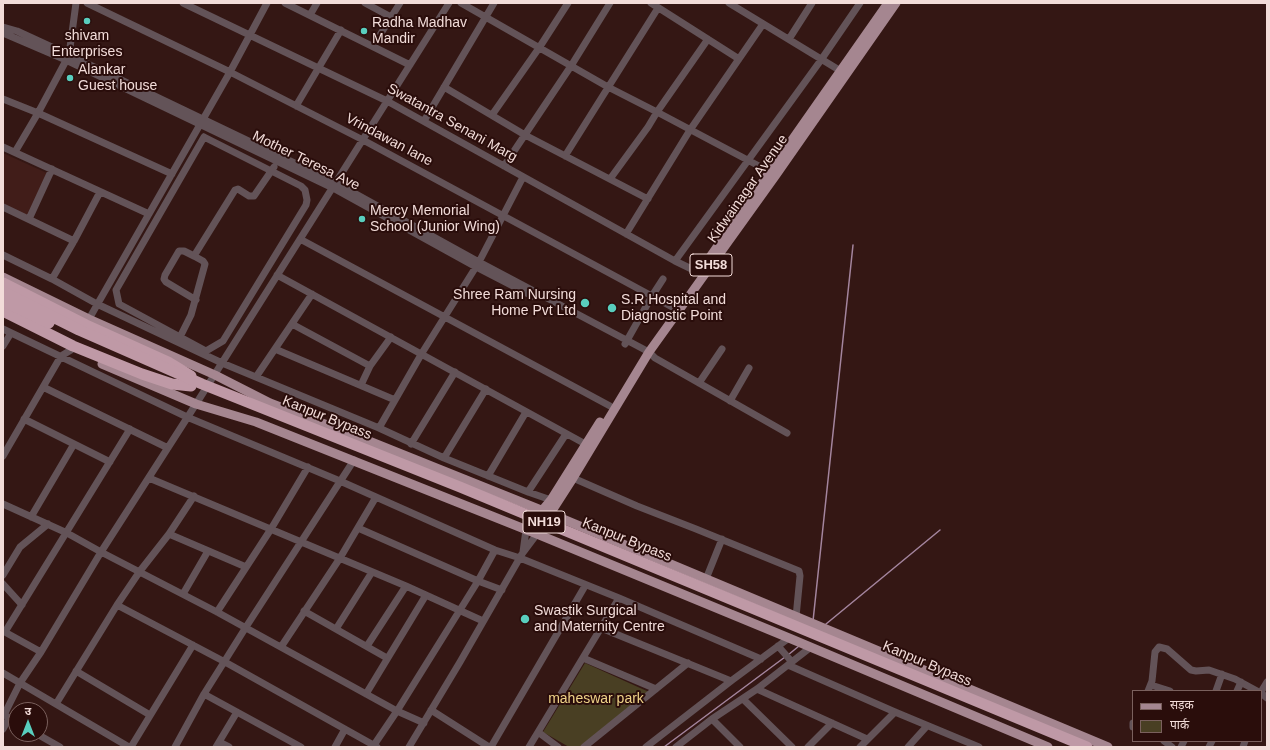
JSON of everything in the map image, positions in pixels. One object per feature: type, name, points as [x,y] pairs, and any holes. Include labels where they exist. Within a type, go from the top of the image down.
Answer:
[{"type":"highway","points":[[3,284],[86,325],[168,362],[182,370],[196,385]]},
{"type":"highway","name":"Kanpur Bypass","points":[[3,292],[79,330],[196,385],[402,471],[787,628],[1069,747]]},
{"type":"highway","name":"Kanpur Bypass","points":[[3,301],[92,344],[460,487],[1087,747]]},
{"type":"highway","points":[[3,310],[73,346],[142,374],[172,384],[196,385]]},
{"type":"main road","name":"Kidwainagar Avenue","points":[[526,530],[547,512],[573,478],[610,406],[843,72],[888,3]]},
{"type":"main road","name":"Kidwainagar Avenue","points":[[843,72],[896,3]]},
{"type":"main road","name":"Kidwainagar Avenue","points":[[537,534],[551,500],[589,446],[674,308],[702,274]]},
{"type":"main road","points":[[3,277],[89,319],[215,375],[270,403],[547,512],[1108,747]]},
{"type":"main road","points":[[3,316],[71,350],[196,404],[256,422],[354,460],[792,638],[1048,747]]},
{"type":"street","points":[[15,152],[68,58],[76,3]]},
{"type":"street","name":"Vrindawan lane","points":[[87,3],[230,72],[363,140],[674,308]]},
{"type":"street","name":"Swatantra Senani Marg","points":[[183,3],[387,101],[675,261],[702,274]]},
{"type":"street","points":[[89,319],[202,122],[267,3]]},
{"type":"street","points":[[285,3],[410,65]]},
{"type":"street","points":[[310,15],[317,3]]},
{"type":"street","points":[[366,3],[391,17]]},
{"type":"street","points":[[373,46],[400,3]]},
{"type":"street","points":[[3,729],[5,716],[20,683],[41,652],[101,552],[215,375],[449,3]]},
{"type":"street","points":[[460,3],[608,87],[773,173]]},
{"type":"street","points":[[424,121],[494,3]]},
{"type":"street","points":[[492,115],[539,48],[568,3]]},
{"type":"street","points":[[504,166],[571,66],[610,3]]},
{"type":"street","points":[[651,3],[738,60]]},
{"type":"street","points":[[730,3],[788,40],[843,72]]},
{"type":"street","points":[[788,40],[812,3]]},
{"type":"street","points":[[675,261],[821,60],[860,3]]},
{"type":"street","points":[[565,156],[658,8]]},
{"type":"street","points":[[626,234],[690,130],[763,24]]},
{"type":"street","points":[[3,27],[17,31],[68,58],[334,185],[478,264],[647,353],[787,433]]},
{"type":"street","points":[[296,106],[341,30]]},
{"type":"street","points":[[3,33],[68,58]]},
{"type":"street","points":[[610,179],[648,127],[708,39]]},
{"type":"street","points":[[444,87],[525,135],[648,199]]},
{"type":"street","points":[[3,99],[38,113],[172,174]]},
{"type":"street","points":[[204,136],[301,186],[305,190],[307,200],[306,205],[224,341],[206,351],[180,337],[119,304],[116,290],[204,136]]},
{"type":"street","points":[[3,147],[149,214]]},
{"type":"street","points":[[194,256],[235,190],[239,190],[249,196],[254,196],[279,159]]},
{"type":"street","points":[[28,219],[52,169]]},
{"type":"street","points":[[379,428],[422,353],[478,264],[523,177]]},
{"type":"street","points":[[52,279],[100,192]]},
{"type":"street","points":[[3,207],[74,241]]},
{"type":"street","points":[[300,239],[444,318],[610,406]]},
{"type":"street","points":[[180,337],[190,319],[196,300],[205,264],[203,261],[194,256],[184,251],[180,251],[164,279],[166,282],[196,300]]},
{"type":"street","points":[[3,256],[52,279],[97,304],[222,363],[379,428],[444,458],[551,500]]},
{"type":"street","points":[[277,275],[422,353],[589,446]]},
{"type":"street","points":[[626,342],[663,279]]},
{"type":"street","points":[[256,377],[312,294]]},
{"type":"street","points":[[292,324],[370,366]]},
{"type":"street","points":[[3,329],[187,417],[308,467],[495,550],[521,556],[585,586],[619,598],[761,659]]},
{"type":"street","points":[[3,346],[11,333]]},
{"type":"street","points":[[361,385],[370,366],[391,337]]},
{"type":"street","points":[[275,349],[395,400]]},
{"type":"street","points":[[699,383],[722,349]]},
{"type":"street","points":[[3,456],[61,356],[71,350]]},
{"type":"street","points":[[730,401],[749,368]]},
{"type":"street","points":[[411,444],[455,372]]},
{"type":"street","points":[[43,387],[168,448]]},
{"type":"street","points":[[444,458],[486,389]]},
{"type":"street","points":[[488,476],[526,412]]},
{"type":"street","points":[[24,419],[110,462]]},
{"type":"street","points":[[41,652],[4,632],[130,430]]},
{"type":"street","points":[[528,492],[566,434]]},
{"type":"street","points":[[31,517],[74,444]]},
{"type":"street","points":[[175,747],[204,694],[354,460]]},
{"type":"street","points":[[217,612],[271,529],[308,467]]},
{"type":"street","points":[[149,478],[460,609],[483,621]]},
{"type":"street","points":[[573,478],[637,506],[799,571],[801,618]]},
{"type":"street","points":[[56,704],[117,605],[140,571],[169,534],[194,496]]},
{"type":"street","points":[[281,647],[304,610],[340,558],[376,497]]},
{"type":"street","points":[[3,504],[67,533],[246,627],[397,711],[424,723]]},
{"type":"street","points":[[3,576],[20,547],[48,524]]},
{"type":"street","points":[[358,528],[478,581],[502,590]]},
{"type":"street","points":[[521,556],[526,530]]},
{"type":"street","points":[[169,534],[246,567]]},
{"type":"street","points":[[409,747],[521,556],[537,534]]},
{"type":"street","points":[[706,579],[722,539]]},
{"type":"street","points":[[117,605],[225,662],[376,747],[478,581],[495,550]]},
{"type":"street","points":[[182,594],[208,551]]},
{"type":"street","points":[[336,628],[372,572]]},
{"type":"street","points":[[3,584],[22,605]]},
{"type":"street","points":[[367,646],[406,586]]},
{"type":"street","points":[[431,710],[490,747],[585,586]]},
{"type":"street","points":[[366,694],[426,595]]},
{"type":"street","points":[[529,747],[619,598]]},
{"type":"street","points":[[304,610],[387,658]]},
{"type":"street","points":[[601,628],[731,680]]},
{"type":"street","points":[[646,747],[731,680],[780,648],[792,638]]},
{"type":"street","points":[[3,673],[130,747],[193,645]]},
{"type":"street","points":[[676,747],[712,719],[756,689],[808,646]]},
{"type":"street","points":[[1169,690],[1149,688],[1155,652],[1159,647],[1167,648],[1191,670],[1209,670],[1222,674],[1255,690]]},
{"type":"street","points":[[780,648],[789,662],[895,712],[979,747]]},
{"type":"street","points":[[582,658],[656,689]]},
{"type":"street","points":[[584,747],[688,663]]},
{"type":"street","points":[[76,671],[150,715]]},
{"type":"street","points":[[1216,690],[1222,674]]},
{"type":"street","points":[[1237,690],[1241,682]]},
{"type":"street","points":[[1262,694],[1267,682]]},
{"type":"street","points":[[756,689],[867,739]]},
{"type":"street","points":[[204,694],[301,747]]},
{"type":"street","points":[[743,698],[792,747]]},
{"type":"street","points":[[229,747],[218,744],[237,712]]},
{"type":"street","points":[[860,747],[895,712]]},
{"type":"street","points":[[712,719],[739,747]]},
{"type":"street","points":[[808,747],[832,723]]},
{"type":"street","points":[[908,747],[927,726]]},
{"type":"street","points":[[335,747],[345,729]]},
{"type":"street","points":[[538,732],[558,747]]},
{"type":"street","points":[[48,740],[60,747]]},
{"type":"shaded area","points":[[3,153],[49,174],[28,217],[3,205]]},
{"type":"green space","name":"maheswar park","points":[[585,663],[649,692],[580,747],[569,747],[543,732]]},
{"type":"waterway","points":[[813,621],[853,245]]},
{"type":"waterway","points":[[826,624],[940,530]]},
{"type":"waterway","points":[[788,655],[799,646]]},
{"type":"waterway","points":[[664,747],[785,657]]},
{"type":"place","name":"shivam Enterprises","points":[[87,21]]},
{"type":"place","name":"Radha Madhav Mandir","points":[[364,31]]},
{"type":"place","name":"Alankar Guest house","points":[[70,78]]},
{"type":"place","name":"Mercy Memorial School (Junior Wing)","points":[[362,219]]},
{"type":"place","name":"Shree Ram Nursing Home Pvt Ltd","points":[[585,303]]},
{"type":"place","name":"S.R Hospital and Diagnostic Point","points":[[612,308]]},
{"type":"place","name":"Swastik Surgical and Maternity Centre","points":[[525,619]]}]
